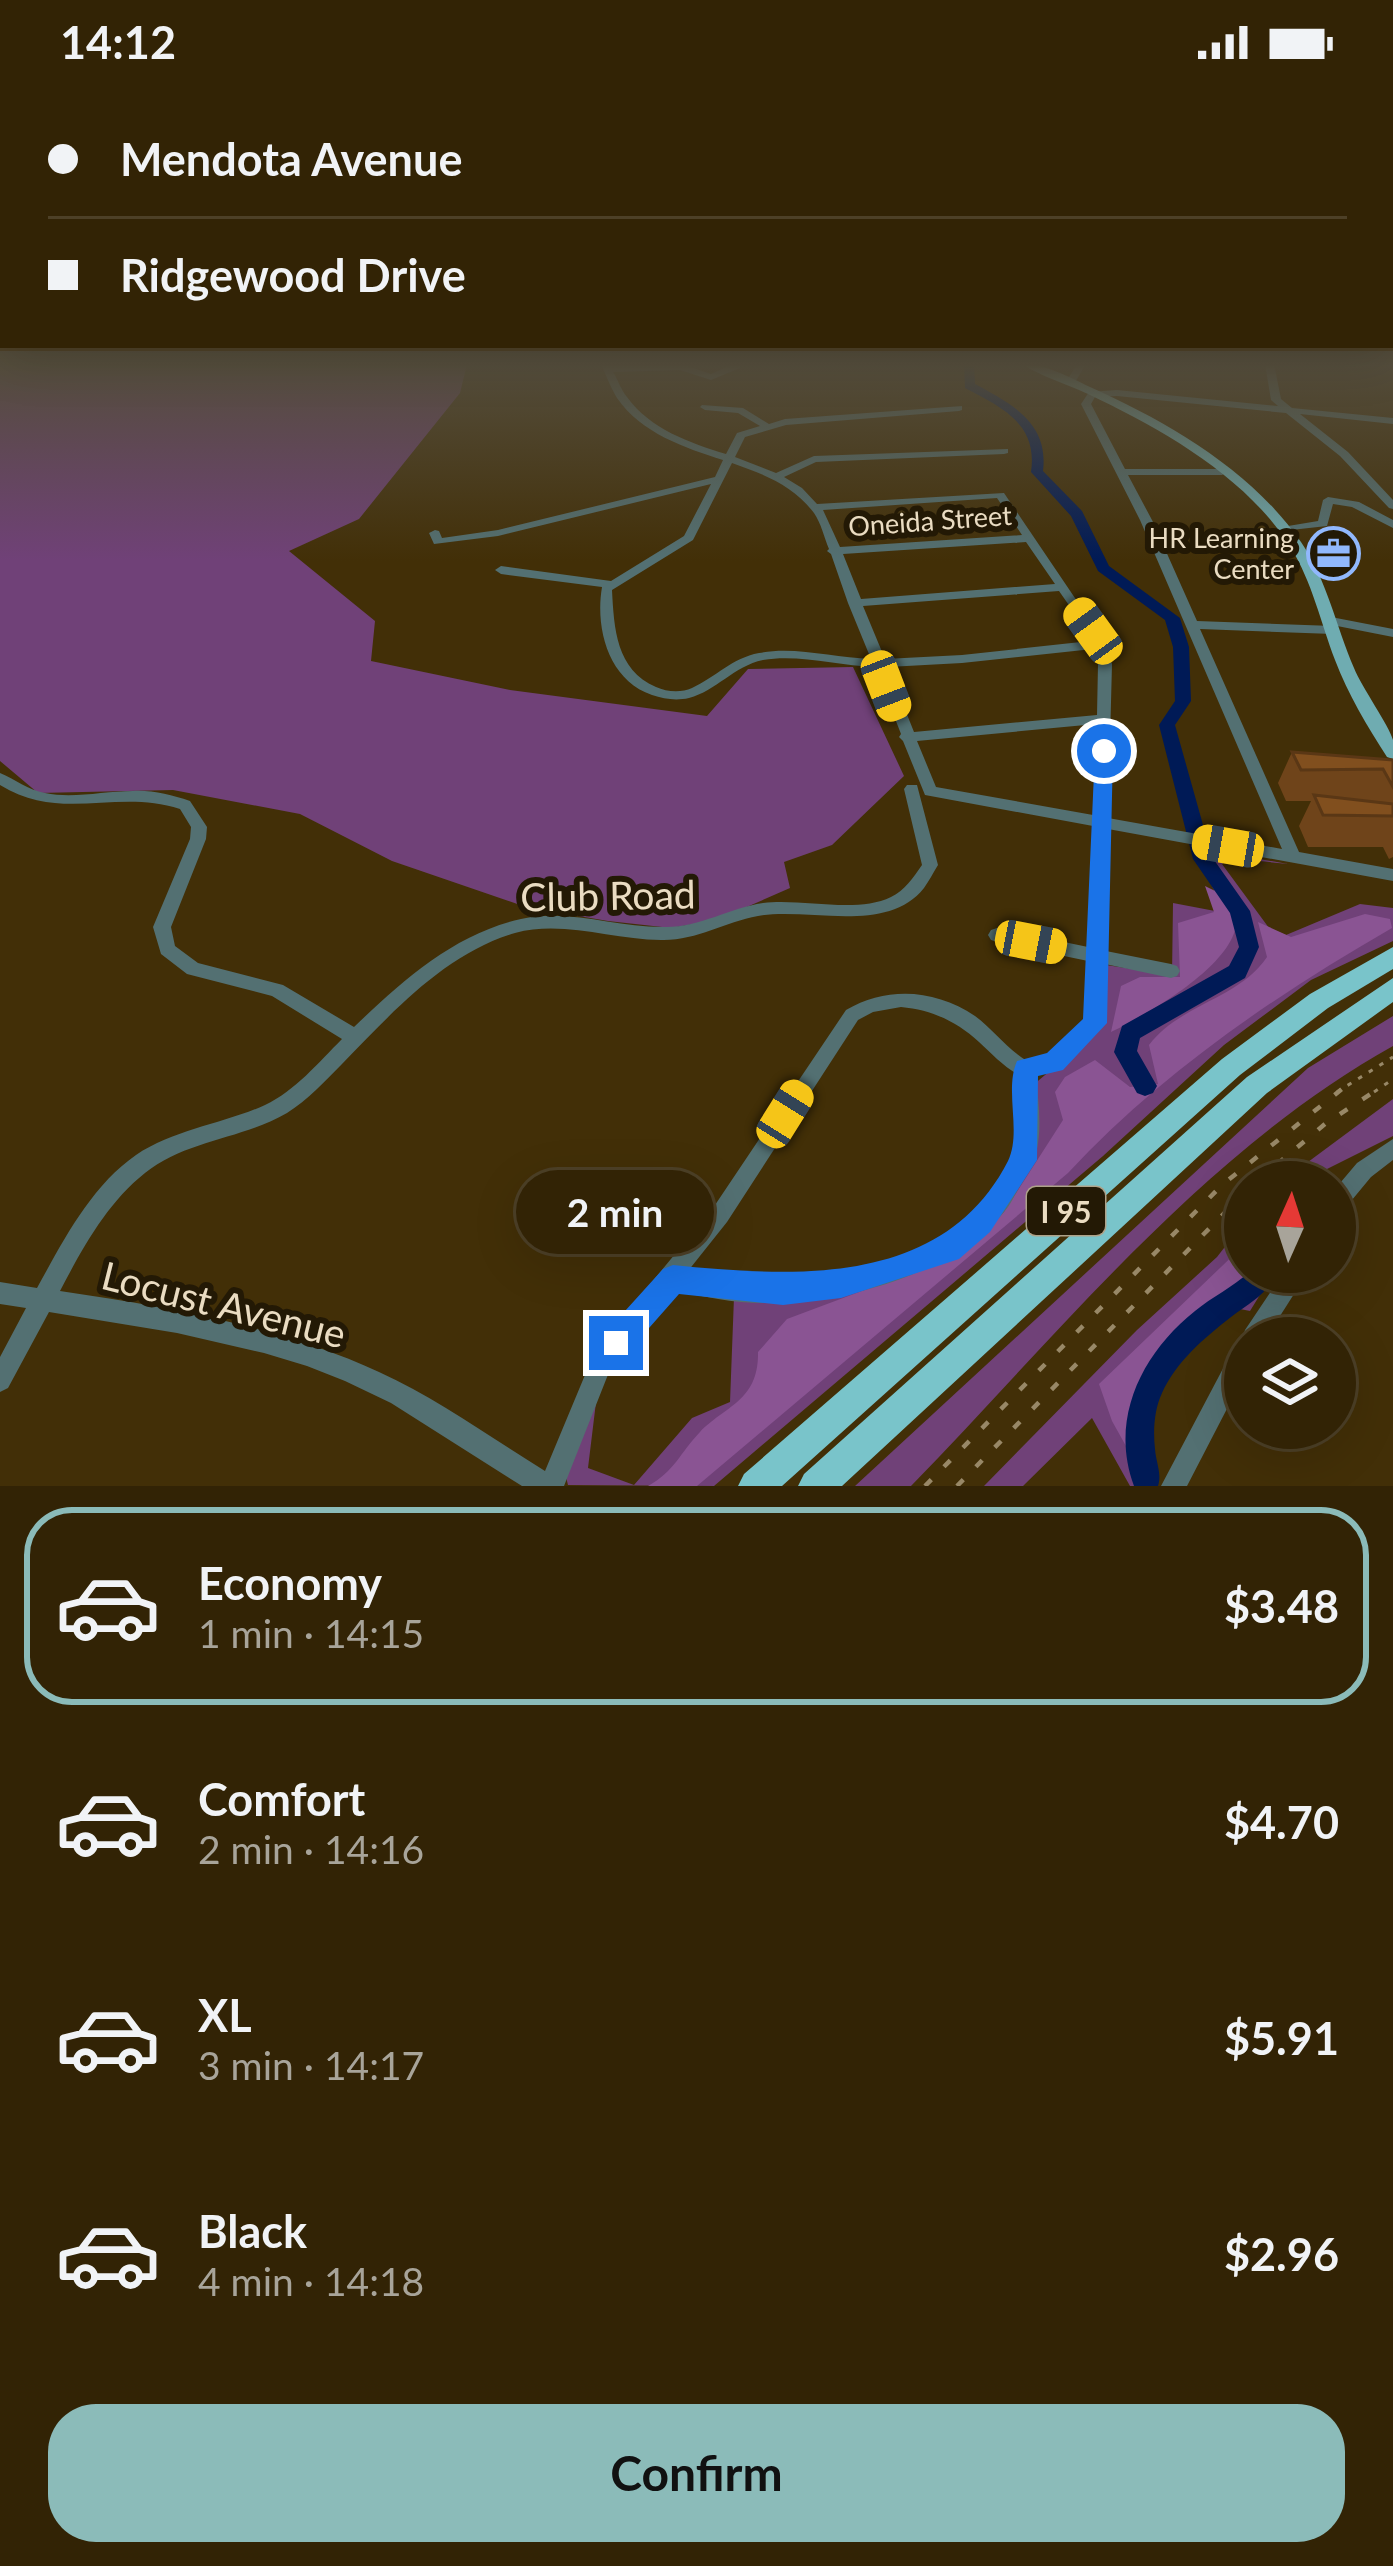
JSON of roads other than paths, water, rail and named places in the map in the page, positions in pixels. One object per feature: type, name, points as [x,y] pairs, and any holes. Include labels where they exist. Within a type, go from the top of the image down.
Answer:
[{"type":"highway","name":"I 95","points":[[756,1486],[1231,1066],[1319,1001],[1393,957]]},
{"type":"highway","name":"I 95","points":[[816,1486],[1257,1085],[1393,988]]},
{"type":"main road","points":[[1151,429],[1222,472],[1286,530],[1319,588],[1352,682],[1393,753]]},
{"type":"street","points":[[656,429],[677,442],[804,490],[816,507],[930,790],[1393,874]]},
{"type":"street","points":[[756,429],[741,435],[684,543],[610,584],[605,593],[610,648],[626,674],[654,692],[692,694],[740,663],[765,656],[877,664],[1100,644]]},
{"type":"street","points":[[1100,429],[1294,858]]},
{"type":"street","points":[[1311,429],[1344,454],[1393,506]]},
{"type":"street","points":[[774,478],[814,459],[1004,451]]},
{"type":"street","points":[[1123,472],[1222,472]]},
{"type":"street","points":[[435,532],[438,542],[498,533],[716,479]]},
{"type":"street","points":[[548,1486],[603,1359],[673,1279],[837,1033],[863,1006],[893,998],[937,1006],[970,1023],[1006,1058],[1026,1069],[1054,1062],[1092,1031],[1101,956],[1105,719],[1100,644],[1002,497],[816,507]]},
{"type":"street","points":[[1286,530],[1322,524],[1328,500],[1355,505],[1393,525]]},
{"type":"street","name":"Oneida Street","points":[[833,550],[1030,538]]},
{"type":"street","points":[[501,570],[610,584]]},
{"type":"street","points":[[854,603],[1062,587]]},
{"type":"street","points":[[1190,625],[1332,626],[1393,633]]},
{"type":"street","points":[[906,737],[1105,719]]},
{"type":"street","points":[[0,778],[35,801],[160,798],[185,805],[197,824],[198,839],[162,927],[167,949],[194,969],[277,990],[356,1038]]},
{"type":"street","name":"Club Road","points":[[0,1380],[111,1192],[129,1173],[158,1152],[272,1111],[453,955],[520,925],[572,921],[678,934],[763,909],[866,911],[901,900],[913,892],[930,865],[912,789]]},
{"type":"street","points":[[997,935],[1171,971]]},
{"type":"street","points":[[673,1279],[731,1288],[821,1287],[881,1275],[949,1250],[980,1223],[1024,1160],[1026,1069]]},
{"type":"street","points":[[1356,1180],[1393,1148]]},
{"type":"street","name":"Locust Avenue","points":[[0,1293],[210,1329],[347,1369],[393,1390],[548,1486]]},
{"type":"street","points":[[1174,1486],[1224,1390]]},
{"type":"waterway","points":[[1030,429],[1039,456],[1037,472],[1077,514],[1103,568],[1172,618],[1181,647],[1183,701],[1167,725],[1203,859],[1240,911],[1249,947],[1237,972],[1130,1033],[1125,1052],[1145,1086]]},
{"type":"waterway","points":[[1146,1479],[1139,1426],[1152,1381],[1181,1342],[1243,1293]]},
{"type":"railway","points":[[1337,1092],[1393,1057]]},
{"type":"railway","points":[[1374,1092],[1393,1079]]},
{"type":"railway","points":[[925,1486],[1222,1185],[1342,1089]]},
{"type":"railway","points":[[1281,1161],[1378,1089]]},
{"type":"railway","points":[[957,1486],[1224,1213]]},
{"type":"place","name":"HR Learning Center","points":[[1333,553]]}]
